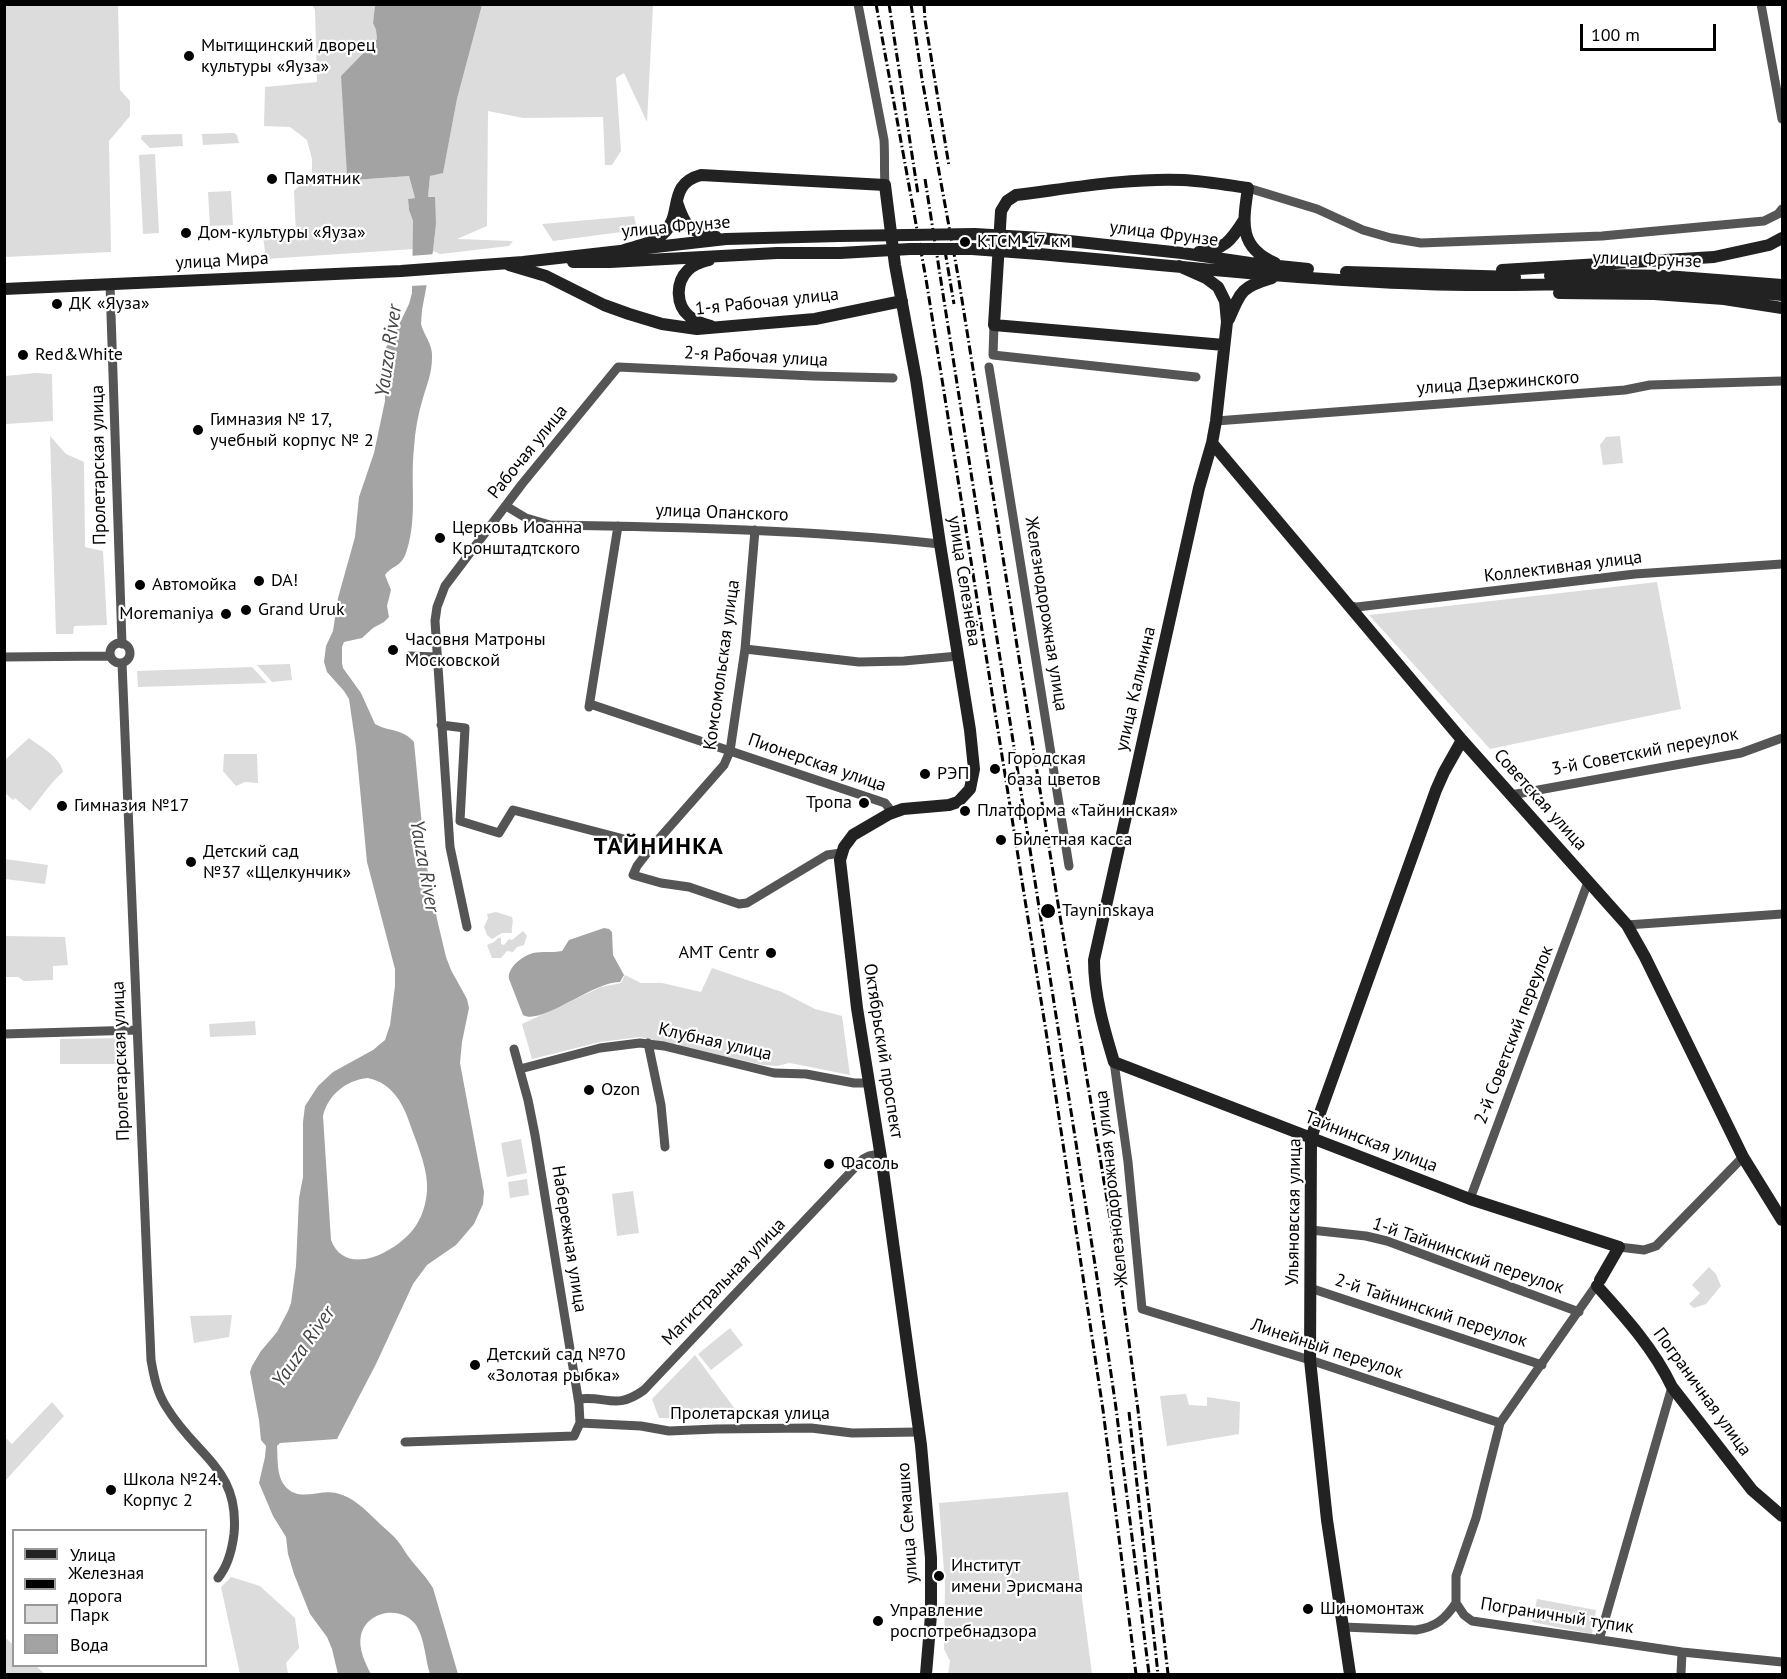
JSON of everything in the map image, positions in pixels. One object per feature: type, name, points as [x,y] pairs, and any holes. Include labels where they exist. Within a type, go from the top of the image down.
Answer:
[{"type":"main road","points":[[621,251],[651,241],[665,232],[671,222],[678,195],[684,184],[701,175],[885,185]]},
{"type":"main road","points":[[1224,345],[994,325],[1001,211],[1004,205],[1014,196],[1111,182],[1152,179],[1185,180],[1248,189],[1244,220],[1245,235],[1254,251],[1282,271],[1245,288],[1236,300],[1227,322]]},
{"type":"main road","name":"улица Селезнёва","points":[[885,185],[895,265],[916,379],[974,759],[974,775],[970,789],[962,799],[954,804],[892,812]]},
{"type":"main road","points":[[676,201],[682,218],[690,228],[701,234],[726,239]]},
{"type":"main road","points":[[1182,253],[1205,251],[1222,246],[1234,236],[1244,220]]},
{"type":"main road","name":"улица Фрунзе","points":[[441,268],[503,264],[726,239],[975,234],[1041,238],[1182,253],[1282,271]]},
{"type":"main road","points":[[1422,279],[1714,256],[1769,245],[1782,238]]},
{"type":"main road","name":"улица Фрунзе","points":[[542,260],[610,262],[725,255],[972,249],[1179,266],[1246,274],[1282,271],[1350,272],[1422,279],[1634,284],[1725,289],[1782,296]]},
{"type":"main road","points":[[715,327],[695,321],[685,312],[680,300],[679,287],[684,275],[693,266],[725,255]]},
{"type":"main road","name":"1-я Рабочая улица","points":[[503,264],[546,276],[604,305],[628,314],[662,324],[697,329],[815,319],[902,301]]},
{"type":"main road","points":[[1179,266],[1206,278],[1218,287],[1225,301],[1227,322]]},
{"type":"main road","name":"улица Мира","points":[[4,289],[441,268]]},
{"type":"main road","name":"улица Фрунзе","points":[[1422,279],[1611,275],[1666,276],[1782,285]]},
{"type":"main road","points":[[1422,279],[1491,292],[1635,294],[1712,298],[1782,308]]},
{"type":"main road","name":"улица Калинина","points":[[1114,1062],[1100,1010],[1094,960],[1199,488],[1212,443],[1227,322]]},
{"type":"main road","name":"Советская улица","points":[[1212,443],[1462,740],[1627,925],[1743,1157],[1782,1220]]},
{"type":"main road","name":"Ульяновская улица","points":[[1350,1674],[1327,1520],[1310,1360],[1311,1138],[1436,790],[1462,740]]},
{"type":"main road","points":[[841,854],[853,835],[892,812]]},
{"type":"main road","name":"Октябрьский проспект","points":[[841,854],[841,878],[857,1008],[916,1406]]},
{"type":"main road","name":"Тайнинская улица","points":[[1114,1062],[1470,1199],[1618,1247]]},
{"type":"main road","points":[[1598,1283],[1618,1247]]},
{"type":"main road","name":"Пограничная улица","points":[[1598,1283],[1665,1372],[1672,1388],[1752,1490],[1782,1516]]},
{"type":"main road","name":"улица Семашко","points":[[916,1406],[931,1558],[931,1610],[926,1674]]},
{"type":"street","points":[[858,4],[884,140],[885,185]]},
{"type":"street","points":[[1761,4],[1782,119]]},
{"type":"street","points":[[1248,189],[1317,209],[1370,232],[1421,243],[1602,236],[1764,221],[1778,214],[1782,208]]},
{"type":"street","name":"Пролетарская улица","points":[[110,284],[117,549],[122,644]]},
{"type":"street","points":[[994,325],[993,355],[1196,377]]},
{"type":"street","name":"2-я Рабочая улица","points":[[618,367],[893,378]]},
{"type":"street","name":"Рабочая улица","points":[[437,657],[435,621],[436,607],[441,594],[506,506],[618,367]]},
{"type":"street","name":"Железнодорожная улица","points":[[989,367],[1069,866]]},
{"type":"street","name":"улица Дзержинского","points":[[1216,421],[1624,390],[1650,385],[1782,381]]},
{"type":"street","name":"улица Опанского","points":[[506,506],[526,518],[550,525],[755,530],[874,537],[940,544]]},
{"type":"street","name":"Пионерская улица","points":[[618,526],[589,707],[885,802],[892,812]]},
{"type":"street","name":"Комсомольская улица","points":[[755,530],[745,649],[730,751],[724,765],[650,849],[633,875],[661,883],[689,887],[743,904],[827,855],[841,854]]},
{"type":"street","name":"Коллективная улица","points":[[1348,606],[1357,607],[1635,574],[1782,564]]},
{"type":"street","points":[[122,644],[128,648],[129,653],[122,663],[113,661],[110,656],[113,647],[122,644]]},
{"type":"street","points":[[745,649],[859,662],[958,656]]},
{"type":"street","points":[[4,657],[110,656]]},
{"type":"street","points":[[409,656],[437,657],[450,847],[467,927]]},
{"type":"street","name":"Пролетарская улица","points":[[122,663],[150,1360],[161,1398],[176,1421],[222,1474],[229,1487],[235,1523],[227,1563],[218,1578]]},
{"type":"street","points":[[441,725],[465,728],[459,821],[499,833],[513,810],[614,836],[650,849]]},
{"type":"street","name":"3-й Советский переулок","points":[[1511,795],[1741,753],[1782,738]]},
{"type":"street","name":"2-й Советский переулок","points":[[1470,1199],[1588,882]]},
{"type":"street","points":[[1627,925],[1782,914]]},
{"type":"street","points":[[4,1034],[136,1030]]},
{"type":"street","name":"Клубная улица","points":[[520,1069],[600,1048],[630,1043],[648,1043],[774,1073],[806,1074],[854,1083],[869,1083]]},
{"type":"street","points":[[648,1043],[661,1105],[665,1147]]},
{"type":"street","name":"Набережная улица","points":[[514,1049],[535,1135],[578,1399],[580,1424]]},
{"type":"street","name":"Железнодорожная улица","points":[[1114,1062],[1128,1162],[1142,1309]]},
{"type":"street","name":"Магистральная улица","points":[[578,1399],[595,1398],[617,1402],[631,1398],[644,1390],[863,1159],[880,1154]]},
{"type":"street","points":[[1618,1247],[1644,1250],[1656,1246],[1743,1157]]},
{"type":"street","name":"1-й Тайнинский переулок","points":[[1311,1230],[1366,1236],[1387,1241],[1579,1312]]},
{"type":"street","points":[[1456,1603],[1456,1576],[1476,1518],[1500,1423],[1598,1283]]},
{"type":"street","name":"2-й Тайнинский переулок","points":[[1310,1288],[1542,1365]]},
{"type":"street","name":"Линейный переулок","points":[[1142,1309],[1310,1360],[1500,1423]]},
{"type":"street","points":[[1599,1640],[1672,1388]]},
{"type":"street","points":[[405,1442],[574,1436],[580,1424]]},
{"type":"street","name":"Пролетарская улица","points":[[580,1424],[641,1426],[669,1431],[811,1428],[852,1433],[919,1432]]},
{"type":"street","name":"Пограничный тупик","points":[[1343,1627],[1416,1630],[1428,1628],[1439,1623],[1448,1615],[1456,1603],[1464,1615],[1473,1621],[1682,1652],[1782,1662]]},
{"type":"street","points":[[1681,1674],[1682,1652]]},
{"type":"green space","points":[[4,5],[118,5],[120,90],[130,101],[130,116],[109,141],[111,252],[5,257]]},
{"type":"green space","points":[[312,5],[375,5],[373,23],[377,39],[341,76],[354,180],[409,176],[415,198],[408,199],[413,221],[414,249],[266,259],[263,236],[296,234],[294,191],[312,173],[312,159],[307,140],[290,127],[264,126],[265,87],[317,82],[315,10]]},
{"type":"green space","points":[[482,5],[662,5],[653,6],[647,122],[624,73],[616,78],[621,151],[612,165],[605,165],[603,117],[523,118],[488,111],[487,226],[457,239],[513,241],[509,246],[440,254],[433,251],[436,224],[428,197],[430,176],[443,172],[457,99]]},
{"type":"green space","points":[[234,133],[239,143],[203,145],[202,134]]},
{"type":"green space","points":[[182,134],[183,146],[150,148],[141,139],[142,135]]},
{"type":"green space","points":[[155,154],[159,233],[143,234],[139,155]]},
{"type":"green space","points":[[231,191],[233,225],[210,226],[208,192]]},
{"type":"green space","points":[[634,216],[637,230],[553,241],[542,224]]},
{"type":"green space","points":[[52,374],[53,421],[5,424],[5,376]]},
{"type":"green space","points":[[50,436],[66,454],[84,462],[85,547],[103,551],[107,625],[74,626],[73,634],[56,634]]},
{"type":"green space","points":[[1620,436],[1623,463],[1603,465],[1600,445],[1606,437]]},
{"type":"green space","points":[[1657,582],[1681,709],[1490,749],[1369,615]]},
{"type":"green space","points":[[290,664],[292,680],[272,682],[257,665]]},
{"type":"green space","points":[[252,667],[267,683],[138,687],[137,671]]},
{"type":"green space","points":[[29,738],[54,757],[63,772],[30,811],[4,792],[5,760]]},
{"type":"green space","points":[[224,754],[257,754],[258,783],[245,782],[236,786],[223,771]]},
{"type":"green space","points":[[5,859],[48,865],[45,884],[5,879]]},
{"type":"green space","points":[[496,912],[512,917],[512,933],[502,933],[492,939],[487,935],[484,927],[488,918],[487,914]]},
{"type":"green space","points":[[523,931],[527,936],[524,945],[517,947],[513,952],[507,951],[501,958],[492,958],[487,945],[501,938],[501,944],[504,945],[509,939],[512,940]]},
{"type":"green space","points":[[5,936],[65,937],[68,965],[53,966],[53,980],[24,981],[18,977],[5,977]]},
{"type":"green space","points":[[712,968],[782,992],[815,1009],[842,1016],[850,1075],[789,1063],[777,1066],[763,1065],[640,1037],[600,1042],[532,1059],[522,1024],[601,987],[621,983],[625,975],[641,983],[662,983],[701,992]]},
{"type":"green space","points":[[255,1021],[256,1035],[210,1037],[209,1024]]},
{"type":"green space","points":[[126,1038],[128,1064],[60,1064],[60,1039]]},
{"type":"green space","points":[[521,1139],[527,1173],[507,1177],[501,1143]]},
{"type":"green space","points":[[527,1179],[529,1195],[510,1198],[508,1182]]},
{"type":"green space","points":[[633,1191],[639,1233],[617,1236],[612,1194]]},
{"type":"green space","points":[[1709,1267],[1716,1274],[1721,1286],[1706,1304],[1694,1308],[1689,1304],[1700,1293],[1692,1285]]},
{"type":"green space","points":[[232,1315],[229,1337],[194,1343],[190,1316]]},
{"type":"green space","points":[[730,1328],[743,1345],[711,1370],[698,1354]]},
{"type":"green space","points":[[695,1355],[735,1409],[723,1418],[659,1418],[652,1399]]},
{"type":"green space","points":[[1186,1394],[1189,1405],[1207,1406],[1207,1397],[1240,1402],[1239,1434],[1167,1446],[1160,1396]]},
{"type":"green space","points":[[52,1402],[64,1416],[5,1481],[5,1437],[12,1444]]},
{"type":"green space","points":[[1068,1492],[1092,1674],[948,1674],[950,1661],[944,1649],[945,1585],[939,1503]]},
{"type":"green space","points":[[231,1577],[260,1586],[295,1618],[299,1648],[286,1663],[288,1674],[240,1674],[221,1587]]},
{"type":"green space","points":[[1537,1599],[1596,1610],[1592,1634],[1532,1622]]},
{"type":"green space","points":[[5,1637],[12,1644],[12,1667],[37,1667],[45,1674],[5,1674]]},
{"type":"water","name":"Yauza River","points":[[375,5],[482,5],[457,99],[443,173],[430,176],[428,197],[435,197],[436,224],[421,324],[431,348],[432,363],[415,435],[410,540],[402,561],[385,575],[391,590],[387,606],[389,617],[362,638],[344,642],[342,663],[343,668],[361,693],[375,724],[405,734],[414,742],[425,857],[437,919],[446,957],[467,999],[469,1008],[460,1063],[484,1192],[483,1204],[474,1224],[456,1245],[427,1265],[413,1284],[376,1364],[337,1439],[280,1443],[277,1446],[281,1480],[288,1489],[299,1494],[330,1492],[348,1498],[364,1508],[398,1541],[433,1588],[458,1674],[430,1674],[416,1625],[402,1615],[386,1613],[370,1620],[361,1635],[361,1650],[371,1674],[338,1674],[327,1637],[310,1614],[294,1574],[286,1537],[273,1516],[259,1483],[266,1446],[261,1440],[250,1372],[261,1351],[277,1332],[291,1303],[296,1266],[299,1198],[303,1177],[305,1106],[318,1086],[333,1072],[373,1050],[385,1040],[390,1025],[395,986],[395,969],[367,862],[349,699],[327,672],[324,662],[326,646],[333,631],[338,598],[355,537],[359,497],[374,453],[385,401],[379,377],[385,349],[409,304],[412,293],[413,221],[408,199],[415,198],[409,176],[354,180],[347,174],[341,76],[377,39],[373,23]],"holes":[[[368,1078],[391,1090],[405,1111],[423,1163],[427,1190],[422,1212],[411,1232],[381,1254],[357,1260],[338,1251],[331,1240],[323,1116],[329,1101],[345,1085],[360,1079]]]},
{"type":"water","points":[[604,928],[612,932],[613,955],[624,975],[620,982],[596,988],[542,1014],[531,1017],[523,1015],[509,979],[510,971],[516,963],[533,953],[562,951],[569,940]]},
{"type":"pier","points":[[436,254],[430,285],[409,286],[410,256]]},
{"type":"railway","points":[[876,4],[926,279],[1048,1044],[1103,1410],[1136,1674]]},
{"type":"railway","points":[[889,4],[918,194]]},
{"type":"railway","points":[[911,4],[922,79],[959,281],[1122,1290],[1168,1674]]},
{"type":"railway","points":[[924,4],[949,166]]},
{"type":"railway","points":[[925,179],[1096,1271],[1116,1408],[1149,1674]]},
{"type":"railway","points":[[945,251],[954,304]]},
{"type":"railway","points":[[1129,1412],[1158,1674]]},
{"type":"place","name":"Мытищинский дворец культуры «Яуза»","points":[[189,56]]},
{"type":"place","name":"Памятник","points":[[272,179]]},
{"type":"place","name":"Дом-культуры «Яуза»","points":[[186,233]]},
{"type":"place","name":"КТСМ 17 км","points":[[965,242]]},
{"type":"place","name":"ДК «Яуза»","points":[[57,304]]},
{"type":"place","name":"Red&White","points":[[23,355]]},
{"type":"place","name":"Гимназия № 17, учебный корпус № 2","points":[[198,430]]},
{"type":"place","name":"Церковь Иоанна Кронштадтского","points":[[440,538]]},
{"type":"place","name":"DA!","points":[[259,581]]},
{"type":"place","name":"Автомойка","points":[[140,585]]},
{"type":"place","name":"Grand Uruk","points":[[246,610]]},
{"type":"place","name":"Moremaniya","points":[[226,614]]},
{"type":"place","name":"Часовня Матроны Московской","points":[[393,650]]},
{"type":"place","name":"Городская база цветов","points":[[995,769]]},
{"type":"place","name":"РЭП","points":[[925,774]]},
{"type":"place","name":"Тропа","points":[[864,803]]},
{"type":"place","name":"Гимназия №17","points":[[62,806]]},
{"type":"place","name":"Платформа «Тайнинская»","points":[[965,811]]},
{"type":"place","name":"Билетная касса","points":[[1001,840]]},
{"type":"place","name":"Детский сад №37 «Щелкунчик»","points":[[191,862]]},
{"type":"place","name":"Tayninskaya","points":[[1048,911]]},
{"type":"place","name":"AMT Centr","points":[[771,953]]},
{"type":"place","name":"Ozon","points":[[589,1090]]},
{"type":"place","name":"Фасоль","points":[[829,1164]]},
{"type":"place","name":"Детский сад №70 «Золотая рыбка»","points":[[475,1365]]},
{"type":"place","name":"Школа №24. Корпус 2","points":[[111,1490]]},
{"type":"place","name":"Институт имени Эрисмана","points":[[939,1576]]},
{"type":"place","name":"Шиномонтаж","points":[[1308,1609]]},
{"type":"place","name":"Управление роспотребнадзора","points":[[878,1621]]},
{"type":"district","name":"ТАЙНИНКА","points":[[659,847]]}]
